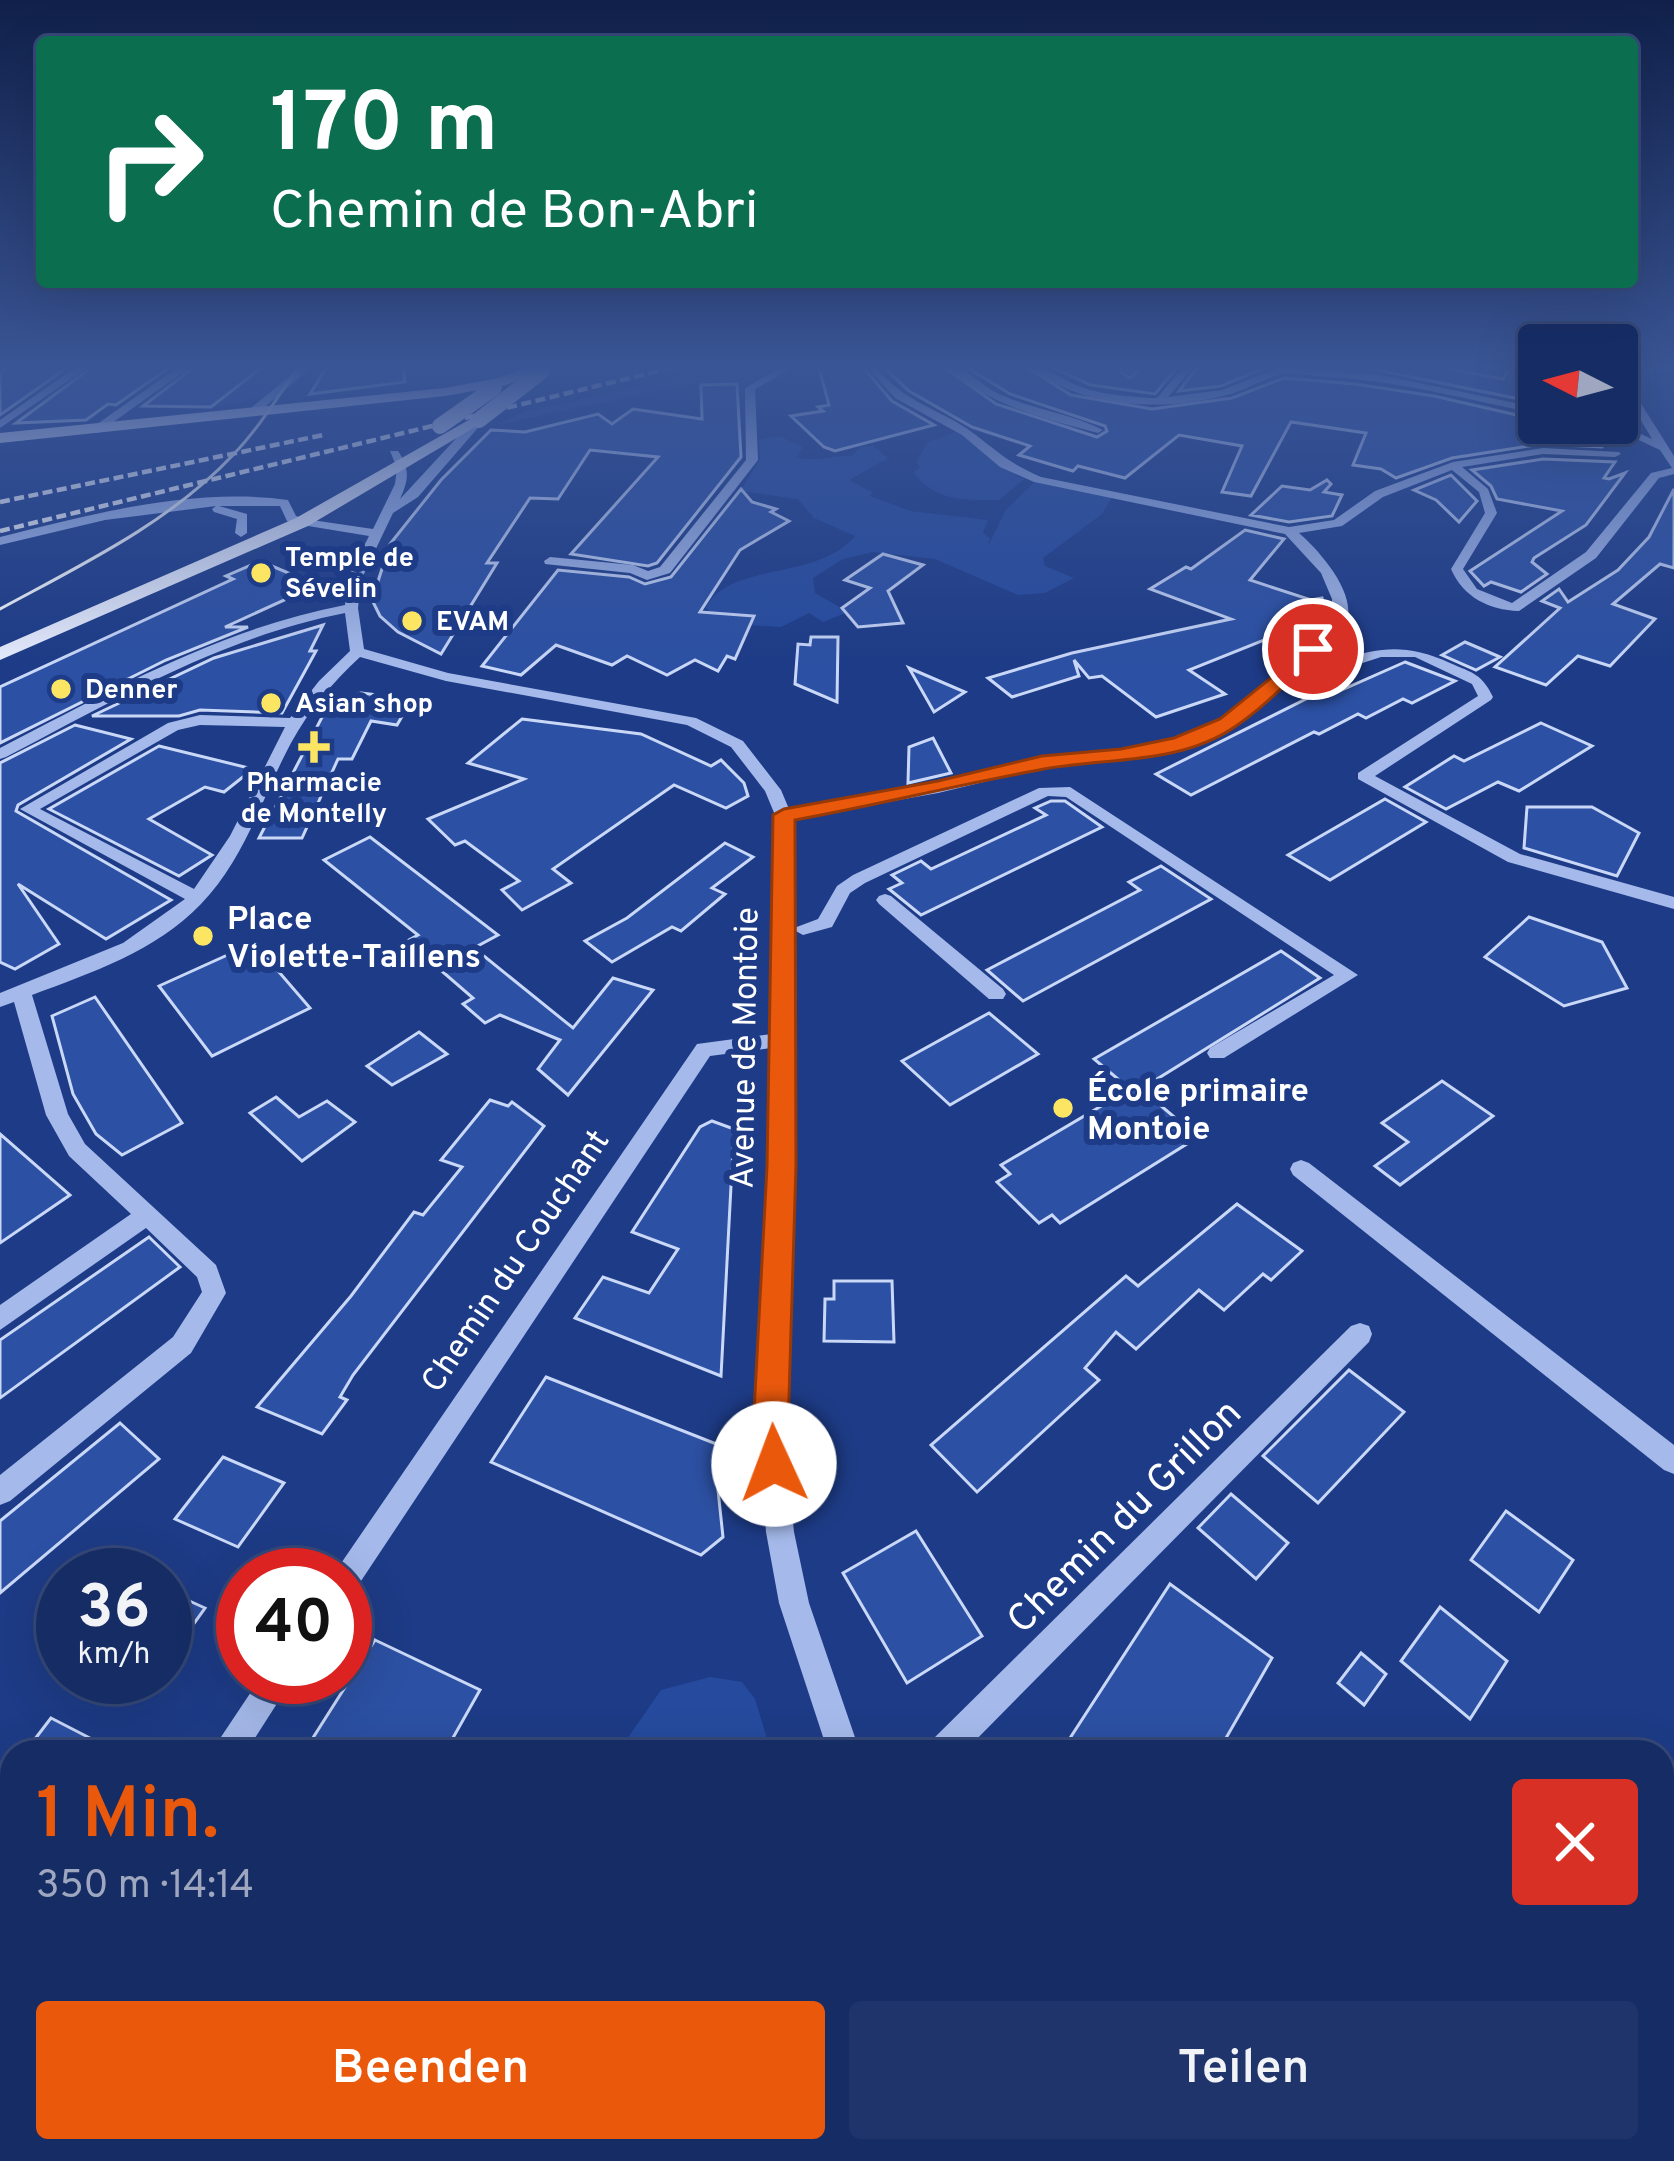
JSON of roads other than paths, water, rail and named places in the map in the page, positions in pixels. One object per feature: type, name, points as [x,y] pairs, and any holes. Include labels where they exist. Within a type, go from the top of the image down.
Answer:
[{"type":"main road","points":[[0,654],[295,517],[390,466]]},
{"type":"main road","points":[[0,636],[241,533],[355,495],[393,466]]},
{"type":"street","points":[[357,652],[351,608],[354,580],[374,533],[395,500],[399,466]]},
{"type":"street","points":[[383,516],[414,494],[439,466]]},
{"type":"street","points":[[550,561],[633,569],[647,576],[665,569],[747,466]]},
{"type":"street","points":[[1004,466],[1038,481],[1289,531],[1338,523],[1378,494],[1448,466]]},
{"type":"street","points":[[1456,466],[1489,501],[1487,525],[1456,569],[1464,587],[1487,601],[1514,608],[1591,555],[1664,466]]},
{"type":"street","points":[[0,542],[155,508],[188,506],[295,517],[374,533]]},
{"type":"street","points":[[188,506],[237,512],[243,517],[241,533]]},
{"type":"street","points":[[357,652],[446,677],[707,726],[748,754],[784,815],[938,788],[1042,763],[1121,756],[1180,743],[1227,724],[1339,626],[1343,612],[1320,559],[1289,531]]},
{"type":"street","points":[[0,754],[228,642],[289,620],[351,608]]},
{"type":"street","points":[[1272,688],[1389,651],[1417,653],[1467,675],[1484,688],[1486,697],[1364,776],[1514,858],[1674,903]]},
{"type":"street","points":[[0,1492],[182,1345],[214,1293],[208,1272],[77,1150],[57,1115],[11,996],[138,941],[197,898],[219,868],[294,723],[326,679],[357,652]]},
{"type":"street","points":[[197,898],[28,808],[173,726],[200,720],[294,723]]},
{"type":"street","points":[[803,929],[825,923],[843,890],[860,879],[1045,791],[1070,792],[1348,975],[1217,1053]]},
{"type":"street","name":"Avenue de Montoie","points":[[784,815],[771,1431],[780,1532],[794,1604],[837,1740]]},
{"type":"street","points":[[885,900],[996,994]]},
{"type":"street","name":"Chemin du Couchant","points":[[367,1548],[704,1049],[782,1040]]},
{"type":"street","points":[[1301,1168],[1674,1461]]},
{"type":"street","points":[[0,1318],[147,1215]]},
{"type":"street","name":"Chemin du Grillon","points":[[954,1740],[1360,1334]]},
{"type":"street","points":[[235,1740],[260,1704]]},
{"type":"tram line","points":[[0,609],[153,522],[221,466]]},
{"type":"railway","points":[[0,502],[174,466]]},
{"type":"railway","points":[[0,531],[268,466]]},
{"type":"place","name":"Temple de Sévelin","points":[[261,573]]},
{"type":"place","name":"EVAM","points":[[412,621]]},
{"type":"place","name":"Denner","points":[[61,689]]},
{"type":"place","name":"Asian shop","points":[[271,703]]},
{"type":"place","name":"Pharmacie de Montelly","points":[[314,747]]},
{"type":"place","name":"Place Violette-Taillens","points":[[203,936]]},
{"type":"place","name":"École primaire Montoie","points":[[1063,1108]]}]
